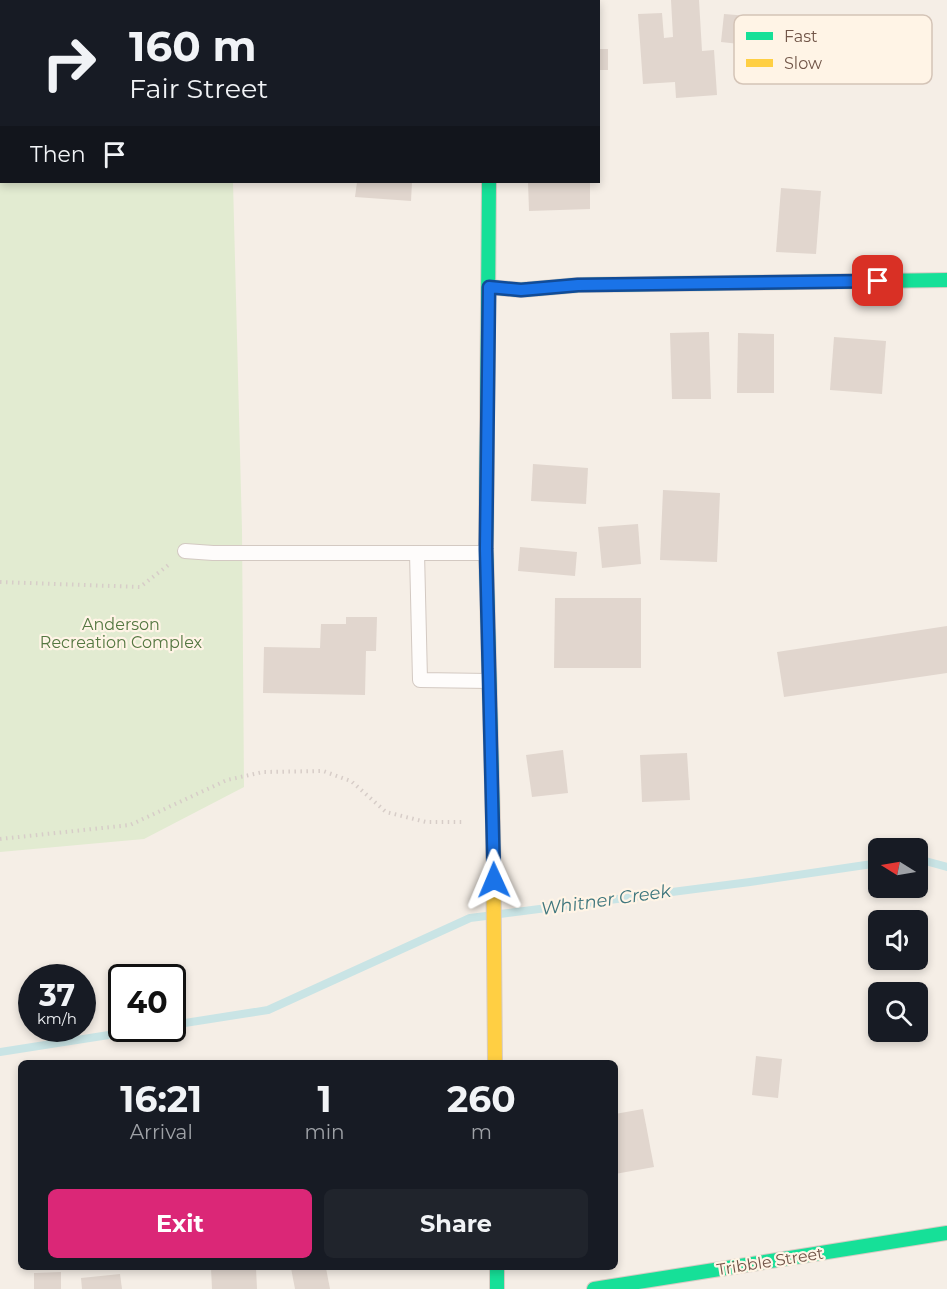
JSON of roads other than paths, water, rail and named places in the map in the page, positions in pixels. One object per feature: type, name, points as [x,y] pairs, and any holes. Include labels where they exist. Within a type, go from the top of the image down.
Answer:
[{"type":"street","points":[[489,183],[486,553],[493,823],[495,1060]]},
{"type":"street","points":[[489,287],[521,290],[578,285],[947,280]]},
{"type":"street","name":"Tribble Street","points":[[594,1289],[947,1233]]},
{"type":"street","points":[[497,1270],[497,1289]]},
{"type":"lane","points":[[277,0],[284,0]]},
{"type":"lane","points":[[185,551],[213,553],[486,553]]},
{"type":"lane","points":[[417,553],[420,680],[489,681]]},
{"type":"waterway","name":"Whitner Creek","points":[[928,862],[947,867]]},
{"type":"waterway","name":"Whitner Creek","points":[[500,914],[868,865]]},
{"type":"waterway","name":"Whitner Creek","points":[[186,1023],[268,1010],[470,918],[486,916]]},
{"type":"waterway","name":"Whitner Creek","points":[[0,1052],[108,1035]]},
{"type":"park label","name":"Anderson Recreation Complex","points":[[121,633]]}]
